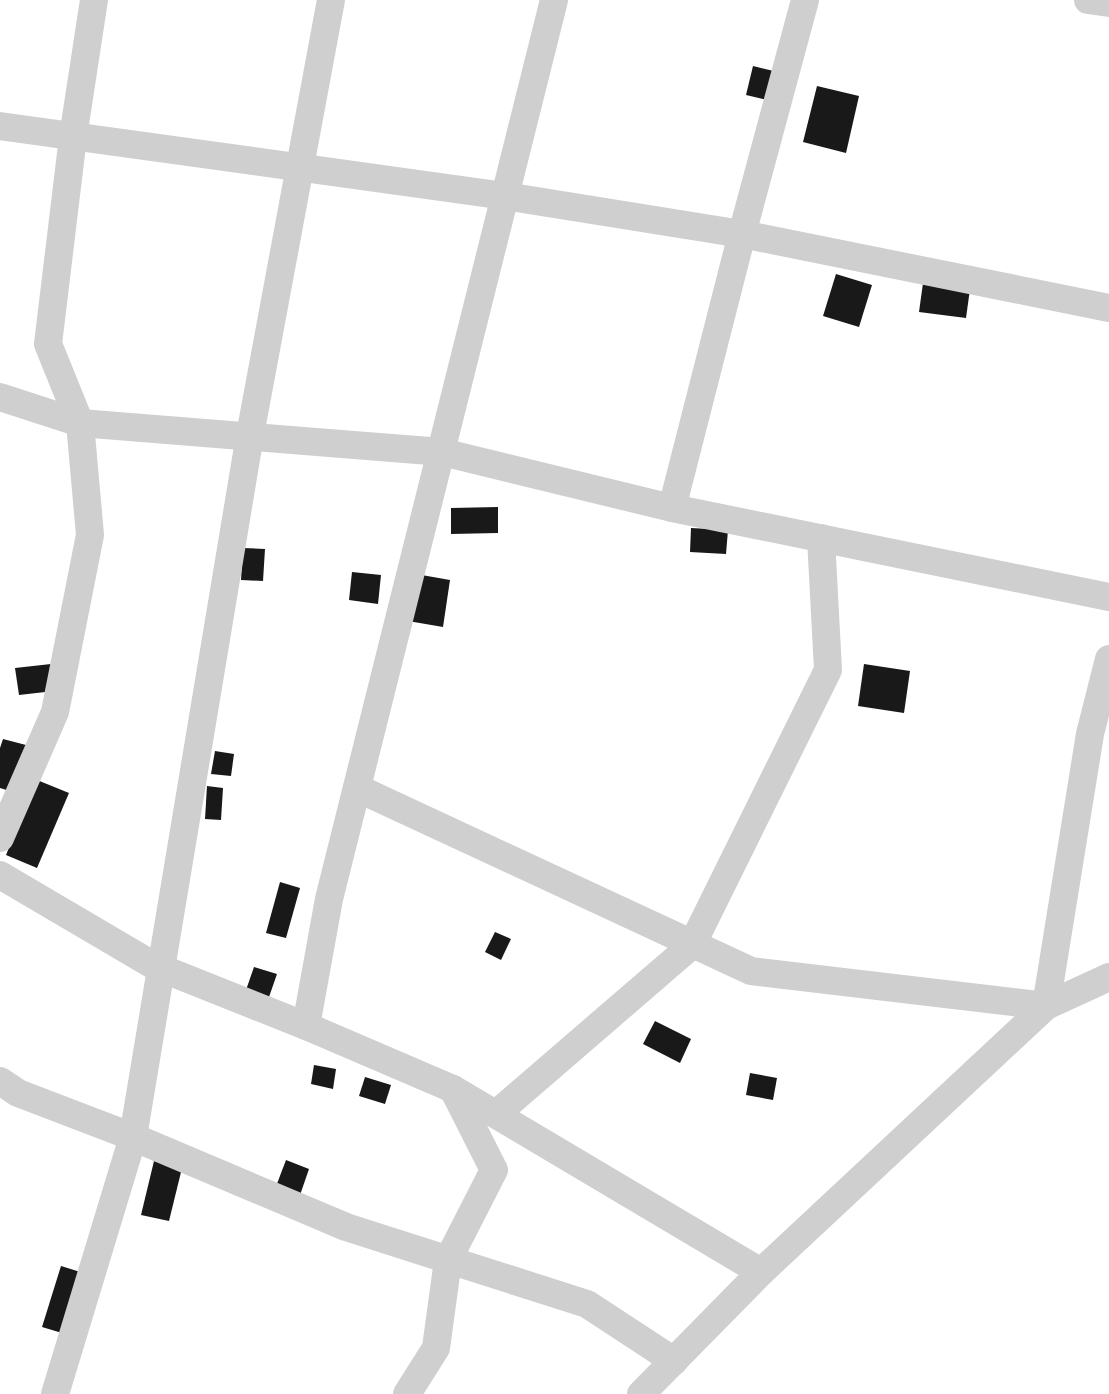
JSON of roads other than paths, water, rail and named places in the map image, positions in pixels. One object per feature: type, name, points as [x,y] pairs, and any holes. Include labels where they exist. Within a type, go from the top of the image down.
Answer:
[{"type":"street","points":[[0,838],[55,712],[90,536],[80,423],[48,344],[73,137],[94,0]]},
{"type":"street","points":[[55,1394],[133,1137],[250,435],[298,168],[331,0]]},
{"type":"street","points":[[306,1026],[329,899],[554,0]]},
{"type":"street","points":[[672,508],[742,234],[805,0]]},
{"type":"street","points":[[1088,0],[1109,3]]},
{"type":"street","points":[[0,126],[505,196],[742,234],[1109,308]]},
{"type":"street","points":[[0,397],[80,423],[250,435],[442,452],[672,508],[1109,597]]},
{"type":"street","points":[[496,1114],[692,945],[828,670],[820,538]]},
{"type":"street","points":[[1046,1006],[1090,734],[1109,659]]},
{"type":"street","points":[[357,788],[751,971],[1046,1006]]},
{"type":"street","points":[[0,876],[161,969],[306,1026],[453,1089],[761,1272]]},
{"type":"street","points":[[641,1394],[761,1272],[1046,1006],[1109,976]]},
{"type":"street","points":[[0,1081],[18,1093],[133,1137],[346,1227],[587,1304],[674,1360]]},
{"type":"street","points":[[407,1394],[436,1348],[448,1260],[494,1170],[453,1089]]}]
